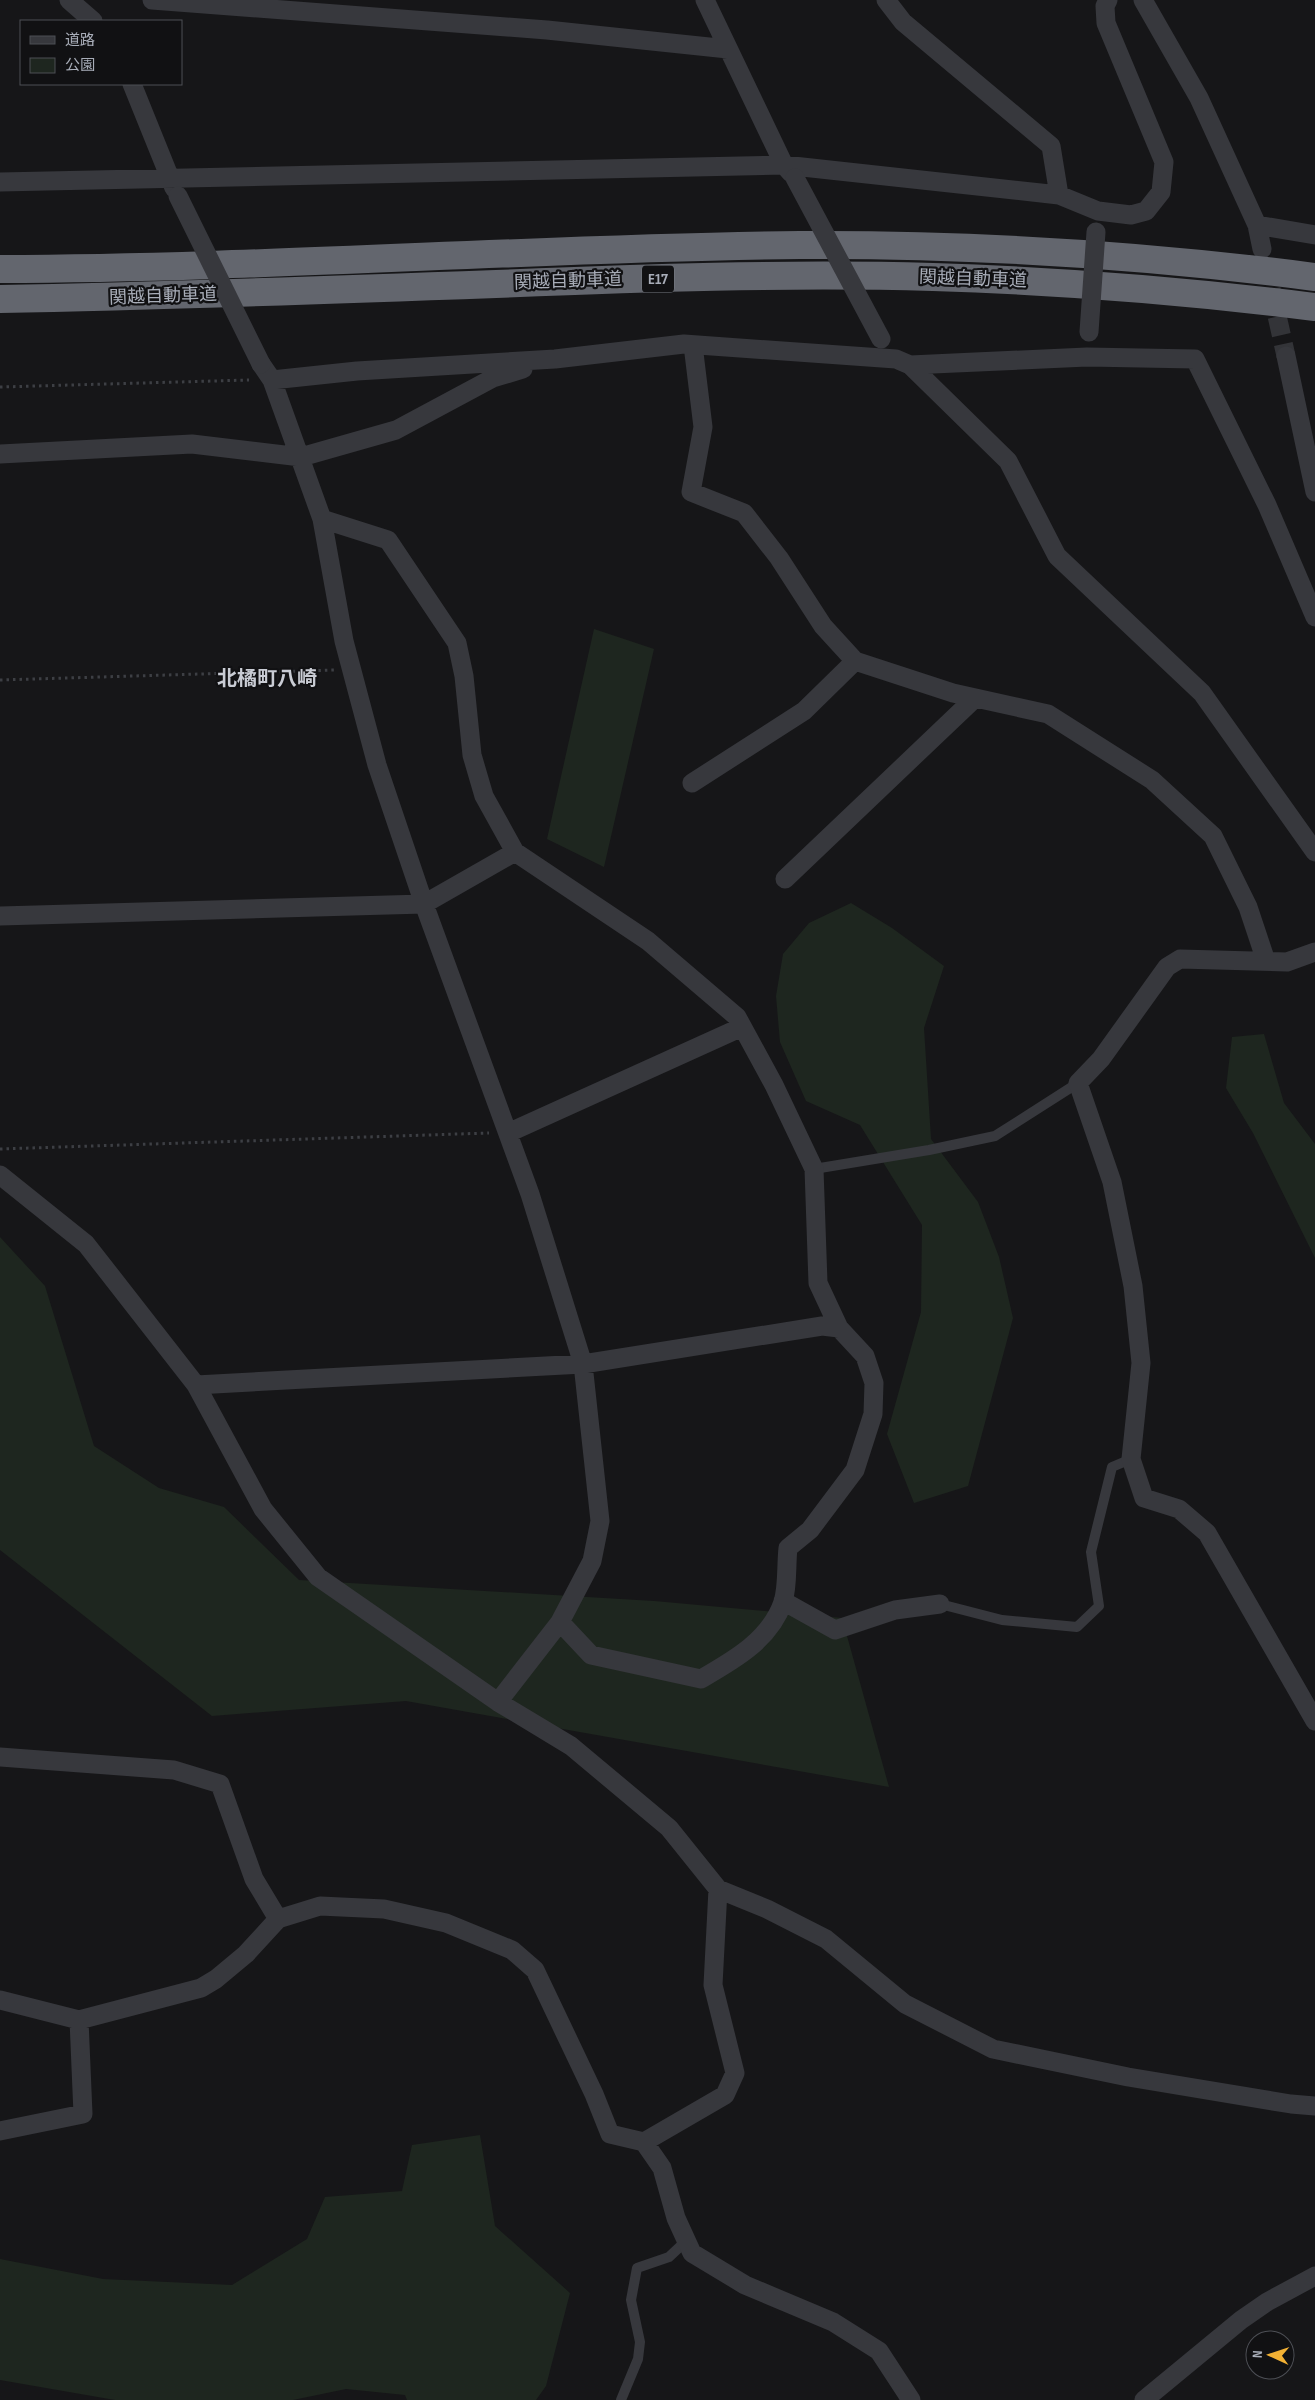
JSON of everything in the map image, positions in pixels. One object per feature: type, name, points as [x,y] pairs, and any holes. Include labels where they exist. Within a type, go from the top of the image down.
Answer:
[{"type":"highway","name":"関越自動車道","points":[[0,269],[266,264],[584,251],[803,245],[1050,252],[1164,261],[1315,277]]},
{"type":"highway","name":"関越自動車道","points":[[0,299],[143,297],[587,280],[816,276],[931,277],[1050,282],[1168,290],[1315,307]]},
{"type":"street","points":[[69,0],[92,20]]},
{"type":"street","points":[[152,0],[547,30],[728,49]]},
{"type":"street","points":[[705,0],[790,172],[881,339],[1008,461],[1057,556],[1202,693],[1315,852]]},
{"type":"street","points":[[886,0],[903,22],[1051,146],[1059,195]]},
{"type":"street","points":[[0,182],[790,172],[1059,195],[1098,211],[1131,215],[1146,211],[1161,192],[1164,162],[1106,23],[1105,6],[1108,0]]},
{"type":"street","points":[[1143,0],[1198,98],[1257,225],[1262,249]]},
{"type":"street","points":[[132,85],[170,179],[266,372],[301,458],[322,519],[344,641],[377,765],[424,904],[530,1194],[583,1364],[600,1521],[592,1561],[560,1622],[498,1702]]},
{"type":"street","points":[[1087,357],[1098,211]]},
{"type":"street","points":[[1257,225],[1315,235]]},
{"type":"street","points":[[266,372],[357,371],[555,360],[684,344],[903,362],[1087,357],[1195,359],[1267,505],[1315,617]]},
{"type":"street","points":[[693,345],[703,427],[691,492],[744,513],[779,558],[823,626],[855,661],[953,693],[1048,714],[1152,780],[1213,836],[1248,907],[1266,961]]},
{"type":"street","points":[[1286,356],[1315,492]]},
{"type":"street","points":[[0,454],[192,444],[301,458],[396,430],[494,378],[555,360]]},
{"type":"street","points":[[322,519],[388,540],[457,643],[464,676],[472,755],[484,796],[515,852],[648,941],[737,1017],[774,1086],[814,1169],[818,1283],[838,1328],[866,1356],[874,1383],[873,1414],[855,1470],[810,1530],[788,1548],[783,1601],[764,1635],[735,1660],[701,1679],[591,1655],[560,1622]]},
{"type":"street","points":[[692,784],[804,711],[855,661]]},
{"type":"street","points":[[786,879],[975,698]]},
{"type":"street","points":[[0,916],[424,904],[515,852]]},
{"type":"street","points":[[1315,952],[1287,962],[1180,959],[1166,967],[1101,1059],[1078,1083],[1112,1182],[1133,1286],[1141,1363],[1131,1459],[1144,1498],[1179,1509],[1207,1533],[1315,1721]]},
{"type":"street","points":[[508,1133],[742,1026]]},
{"type":"street","points":[[0,1175],[86,1244],[196,1385],[263,1509],[318,1577],[498,1702],[571,1746],[668,1828],[718,1889],[767,1909],[826,1939],[905,2004],[994,2049],[1128,2077],[1290,2104],[1315,2106]]},
{"type":"street","points":[[196,1385],[583,1364],[822,1326],[838,1328]]},
{"type":"street","points":[[783,1601],[835,1630],[895,1610],[940,1604]]},
{"type":"street","points":[[0,1757],[174,1770],[220,1784],[254,1879],[278,1919]]},
{"type":"street","points":[[644,2142],[725,2095],[735,2074],[713,1986],[718,1889]]},
{"type":"street","points":[[0,2000],[79,2020],[201,1988],[216,1979],[246,1954],[278,1919],[320,1906],[384,1909],[446,1923],[512,1950],[535,1970],[594,2094],[610,2134],[644,2142],[662,2168],[676,2218],[692,2253],[745,2285],[834,2322],[879,2351],[911,2400]]},
{"type":"street","points":[[0,2131],[83,2114],[79,2020]]},
{"type":"street","points":[[1144,2400],[1241,2320],[1267,2302],[1315,2276]]},
{"type":"lane","points":[[814,1169],[929,1150],[995,1136],[1078,1083]]},
{"type":"lane","points":[[940,1604],[1002,1620],[1077,1627],[1099,1606],[1091,1552],[1112,1467],[1131,1459]]},
{"type":"lane","points":[[620,2400],[638,2359],[640,2342],[631,2300],[637,2268],[669,2257],[686,2241]]},
{"type":"path","points":[[0,387],[266,372]]},
{"type":"path","points":[[0,680],[352,669]]},
{"type":"path","points":[[0,1149],[508,1133]]},
{"type":"green space","points":[[594,629],[654,649],[604,867],[547,839]]},
{"type":"green space","points":[[851,903],[892,928],[944,966],[924,1028],[931,1139],[978,1202],[999,1257],[1013,1318],[968,1486],[914,1503],[887,1434],[921,1312],[922,1225],[860,1125],[806,1101],[780,1042],[776,996],[783,954],[809,923]]},
{"type":"green space","points":[[1264,1034],[1284,1103],[1315,1144],[1315,1258],[1253,1133],[1226,1088],[1232,1037]]},
{"type":"green space","points":[[0,1237],[45,1286],[94,1446],[159,1488],[224,1507],[299,1580],[654,1601],[842,1618],[889,1787],[406,1701],[212,1716],[0,1550]]},
{"type":"green space","points":[[480,2135],[495,2226],[570,2293],[546,2386],[536,2400],[407,2400],[405,2395],[346,2389],[293,2400],[115,2400],[0,2380],[0,2259],[103,2279],[232,2285],[307,2239],[325,2197],[402,2191],[412,2145]]},
{"type":"tunnel","points":[[1265,262],[1286,356]]},
{"type":"district","name":"北橘町八崎","points":[[267,679]]}]
